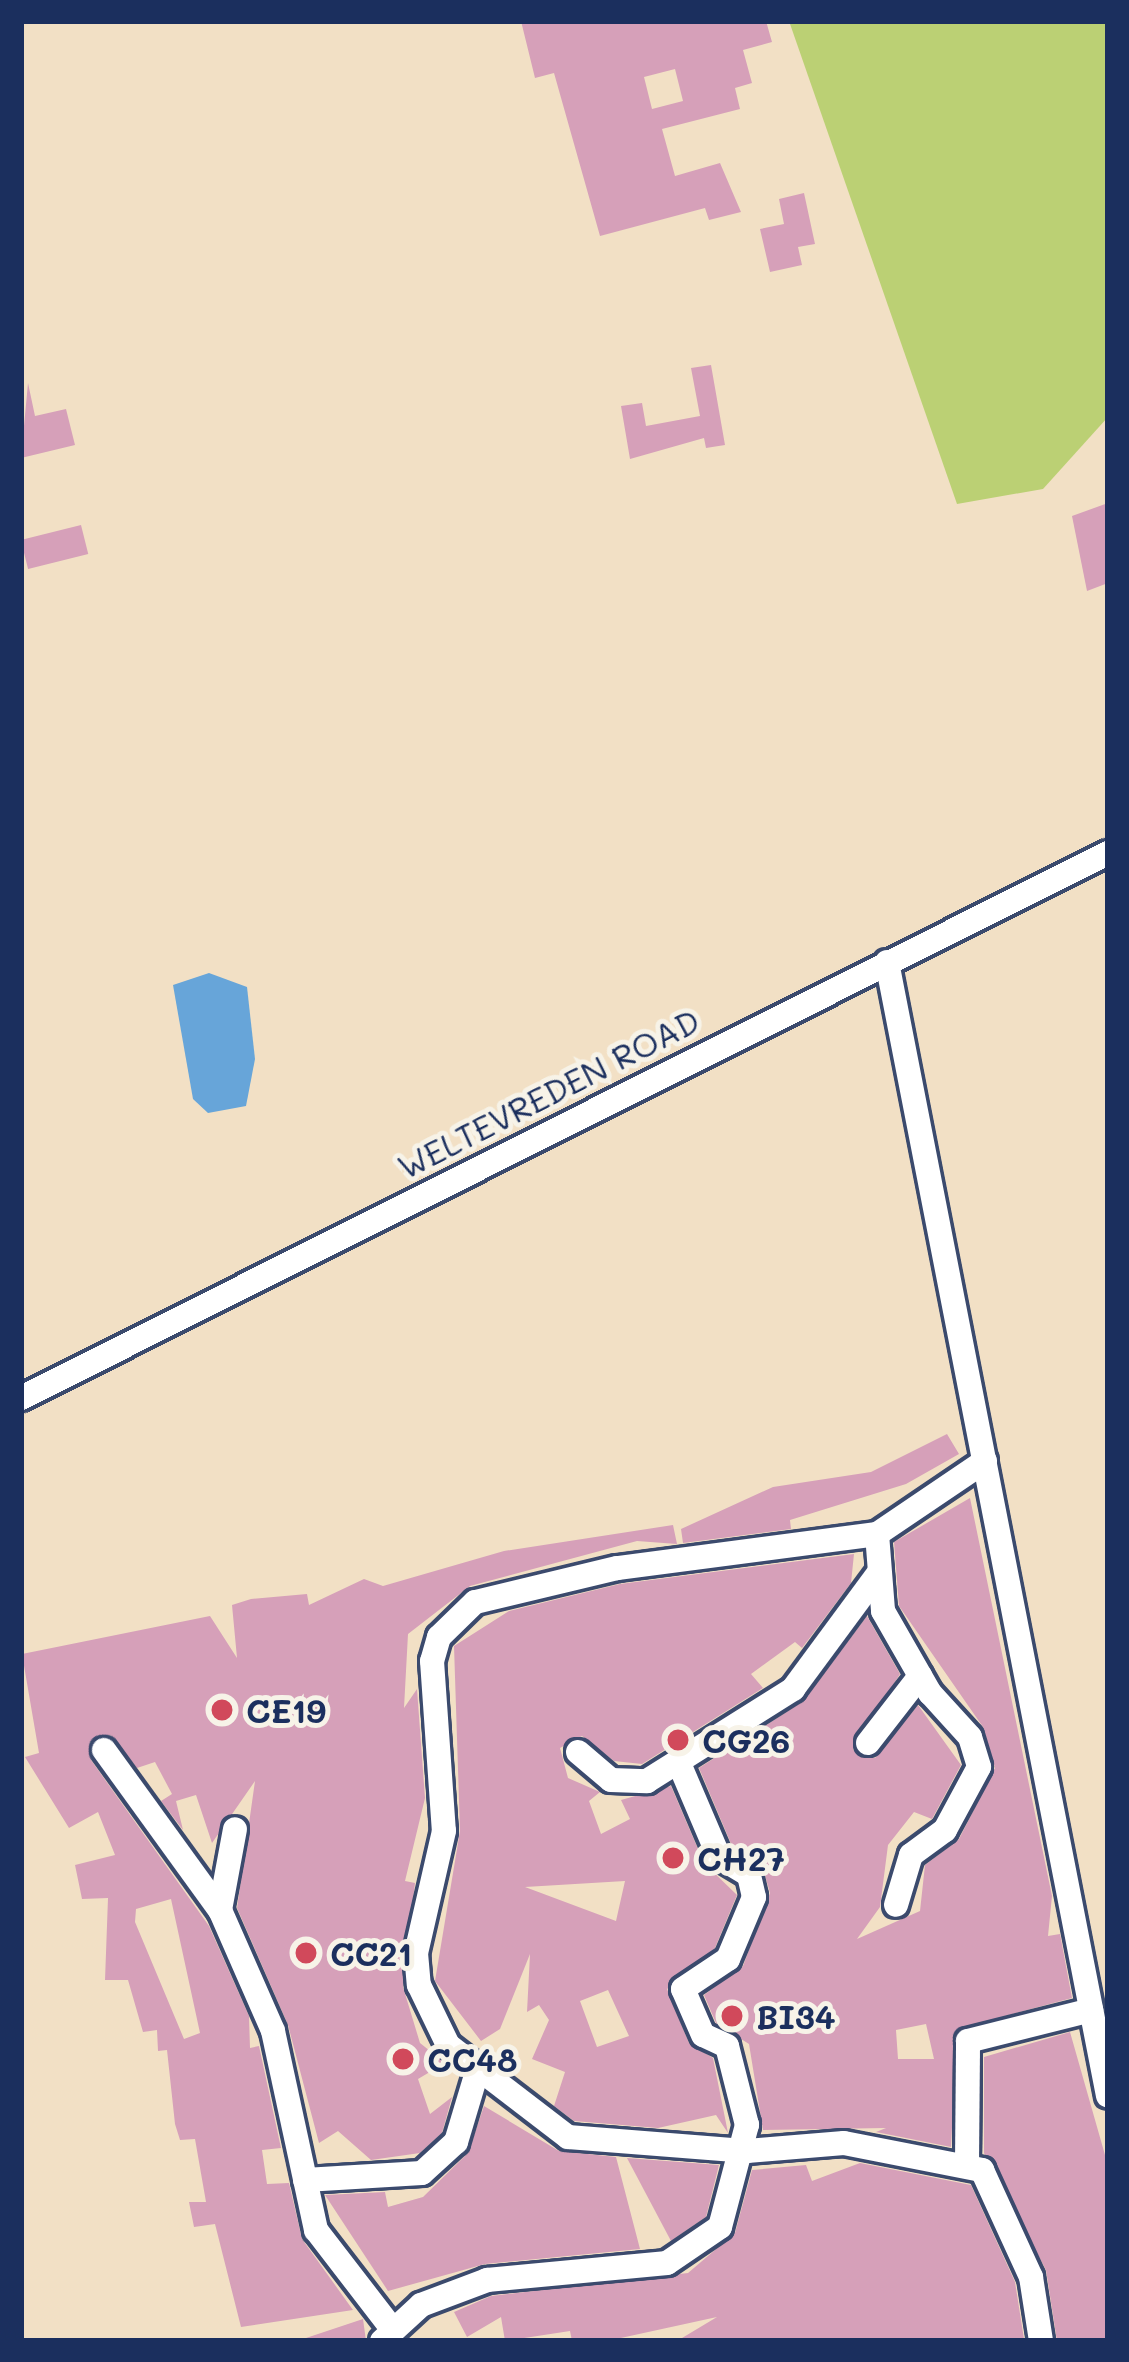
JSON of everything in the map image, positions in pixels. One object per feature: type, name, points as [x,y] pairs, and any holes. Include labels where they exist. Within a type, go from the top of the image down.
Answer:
[{"type":"street","name":"WELTEVREDEN ROAD","points":[[21,1398],[1108,853]]},
{"type":"street","points":[[886,962],[1108,2096]]},
{"type":"street","points":[[967,2162],[844,2144],[747,2151],[568,2138],[477,2072],[418,1985],[444,1831],[439,1637],[475,1603],[516,1588],[797,1538],[877,1534],[985,1460]]},
{"type":"street","points":[[877,1534],[877,1575],[920,1676],[970,1737],[979,1768],[945,1830],[911,1856],[896,1905]]},
{"type":"street","points":[[578,1752],[611,1780],[637,1783],[678,1761],[793,1689],[877,1575]]},
{"type":"street","points":[[868,1743],[920,1676]]},
{"type":"street","points":[[104,1750],[220,1910],[273,2031],[305,2180],[331,2256],[386,2334],[487,2280],[667,2263],[704,2246],[747,2151],[727,2046],[703,2035],[683,1989],[728,1959],[754,1897],[749,1876],[719,1857],[678,1761]]},
{"type":"street","points":[[220,1910],[235,1829]]},
{"type":"street","points":[[1040,2341],[1015,2234],[967,2162],[968,2041],[1091,2010]]},
{"type":"street","points":[[305,2180],[422,2174],[456,2142],[477,2072]]},
{"type":"green space","points":[[789,21],[1108,21],[1108,417],[1043,489],[957,504]]},
{"type":"water","points":[[209,973],[247,987],[255,1059],[246,1106],[208,1113],[193,1099],[173,985]]},
{"type":"building","points":[[521,21],[766,21],[772,42],[743,50],[752,83],[735,88],[740,109],[662,129],[675,176],[720,163],[741,212],[709,220],[705,208],[600,236],[554,73],[535,78]],"holes":[[[675,69],[683,101],[652,109],[644,77]]]},
{"type":"building","points":[[804,193],[815,244],[798,247],[802,265],[770,272],[760,229],[784,224],[779,199]]},
{"type":"building","points":[[711,365],[725,445],[706,448],[704,438],[630,459],[621,406],[642,403],[646,426],[700,416],[691,368]]},
{"type":"building","points":[[28,383],[35,416],[66,409],[75,445],[21,458]]},
{"type":"building","points":[[1108,503],[1108,583],[1087,591],[1072,516]]},
{"type":"building","points":[[81,525],[88,554],[28,569],[21,540]]},
{"type":"building","points":[[947,1434],[959,1454],[906,1484],[790,1520],[791,1529],[683,1543],[681,1529],[773,1487],[871,1472]]},
{"type":"building","points":[[970,1498],[1052,1896],[1048,1936],[1060,1934],[1072,1998],[957,2029],[951,2147],[876,2132],[886,2128],[763,2130],[749,2044],[716,2023],[704,1995],[743,1966],[770,1893],[762,1865],[732,1846],[699,1768],[802,1702],[867,1616],[900,1674],[853,1750],[875,1758],[918,1705],[961,1765],[932,1819],[914,1812],[888,1845],[880,1907],[857,1939],[920,1911],[925,1865],[959,1839],[995,1768],[983,1727],[899,1606],[894,1542]],"holes":[[[926,2024],[934,2059],[898,2059],[896,2030]]]},
{"type":"building","points":[[673,1525],[677,1544],[637,1541],[470,1586],[408,1634],[404,1708],[417,1689],[425,1798],[405,1881],[415,1883],[403,1987],[420,2043],[445,2063],[418,2079],[430,2114],[452,2097],[442,2133],[420,2153],[371,2160],[338,2131],[319,2143],[288,2025],[237,1908],[255,1781],[212,1843],[196,1795],[176,1801],[183,1830],[161,1801],[172,1794],[155,1762],[137,1768],[110,1735],[90,1742],[91,1760],[209,1926],[249,2016],[250,2048],[259,2046],[281,2148],[262,2150],[267,2184],[289,2183],[302,2239],[353,2310],[241,2327],[215,2224],[194,2227],[189,2202],[206,2202],[195,2139],[180,2140],[175,2124],[167,2050],[158,2051],[157,2030],[143,2032],[128,1980],[105,1980],[108,1898],[82,1899],[75,1865],[115,1855],[98,1812],[69,1828],[25,1757],[39,1753],[22,1654],[210,1616],[237,1658],[232,1605],[307,1594],[309,1605],[364,1579],[383,1586],[504,1551]],"holes":[[[171,1899],[200,2033],[184,2039],[135,1922],[136,1909]]]},
{"type":"building","points":[[854,1554],[851,1583],[802,1648],[795,1642],[751,1674],[763,1688],[642,1764],[614,1761],[582,1736],[560,1748],[568,1778],[600,1792],[589,1801],[601,1834],[630,1819],[621,1800],[671,1786],[704,1863],[737,1895],[715,1948],[667,1989],[689,2043],[713,2058],[728,2133],[716,2115],[658,2128],[574,2121],[554,2106],[565,2072],[532,2059],[549,2020],[539,2005],[527,2012],[530,1954],[500,2029],[481,2041],[435,1981],[460,1831],[454,1646],[509,1611],[620,1584]],"holes":[[[625,1881],[616,1921],[525,1887]],[[608,1990],[629,2036],[597,2047],[580,2001]]]},
{"type":"building","points":[[1070,2032],[1105,2155],[1108,2341],[1057,2341],[1046,2270],[984,2153],[984,2057]]},
{"type":"building","points":[[484,2106],[559,2151],[616,2157],[640,2249],[485,2264],[388,2291],[325,2195],[385,2192],[388,2207],[423,2197],[468,2153]]},
{"type":"building","points":[[627,2158],[719,2165],[706,2217],[671,2241]]},
{"type":"building","points":[[860,2163],[971,2185],[1015,2282],[1024,2339],[677,2341],[717,2317],[607,2341],[572,2341],[570,2331],[505,2341],[501,2317],[467,2337],[454,2312],[491,2296],[688,2273],[735,2233],[752,2170],[806,2165],[812,2181]]},
{"type":"building","points":[[363,2319],[366,2341],[306,2341],[306,2338]]},
{"type":"place","name":"CE19","points":[[222,1710]]},
{"type":"place","name":"CG26","points":[[678,1740]]},
{"type":"place","name":"CH27","points":[[673,1858]]},
{"type":"place","name":"CC21","points":[[306,1953]]},
{"type":"place","name":"BI34","points":[[732,2016]]},
{"type":"place","name":"CC48","points":[[403,2059]]}]
